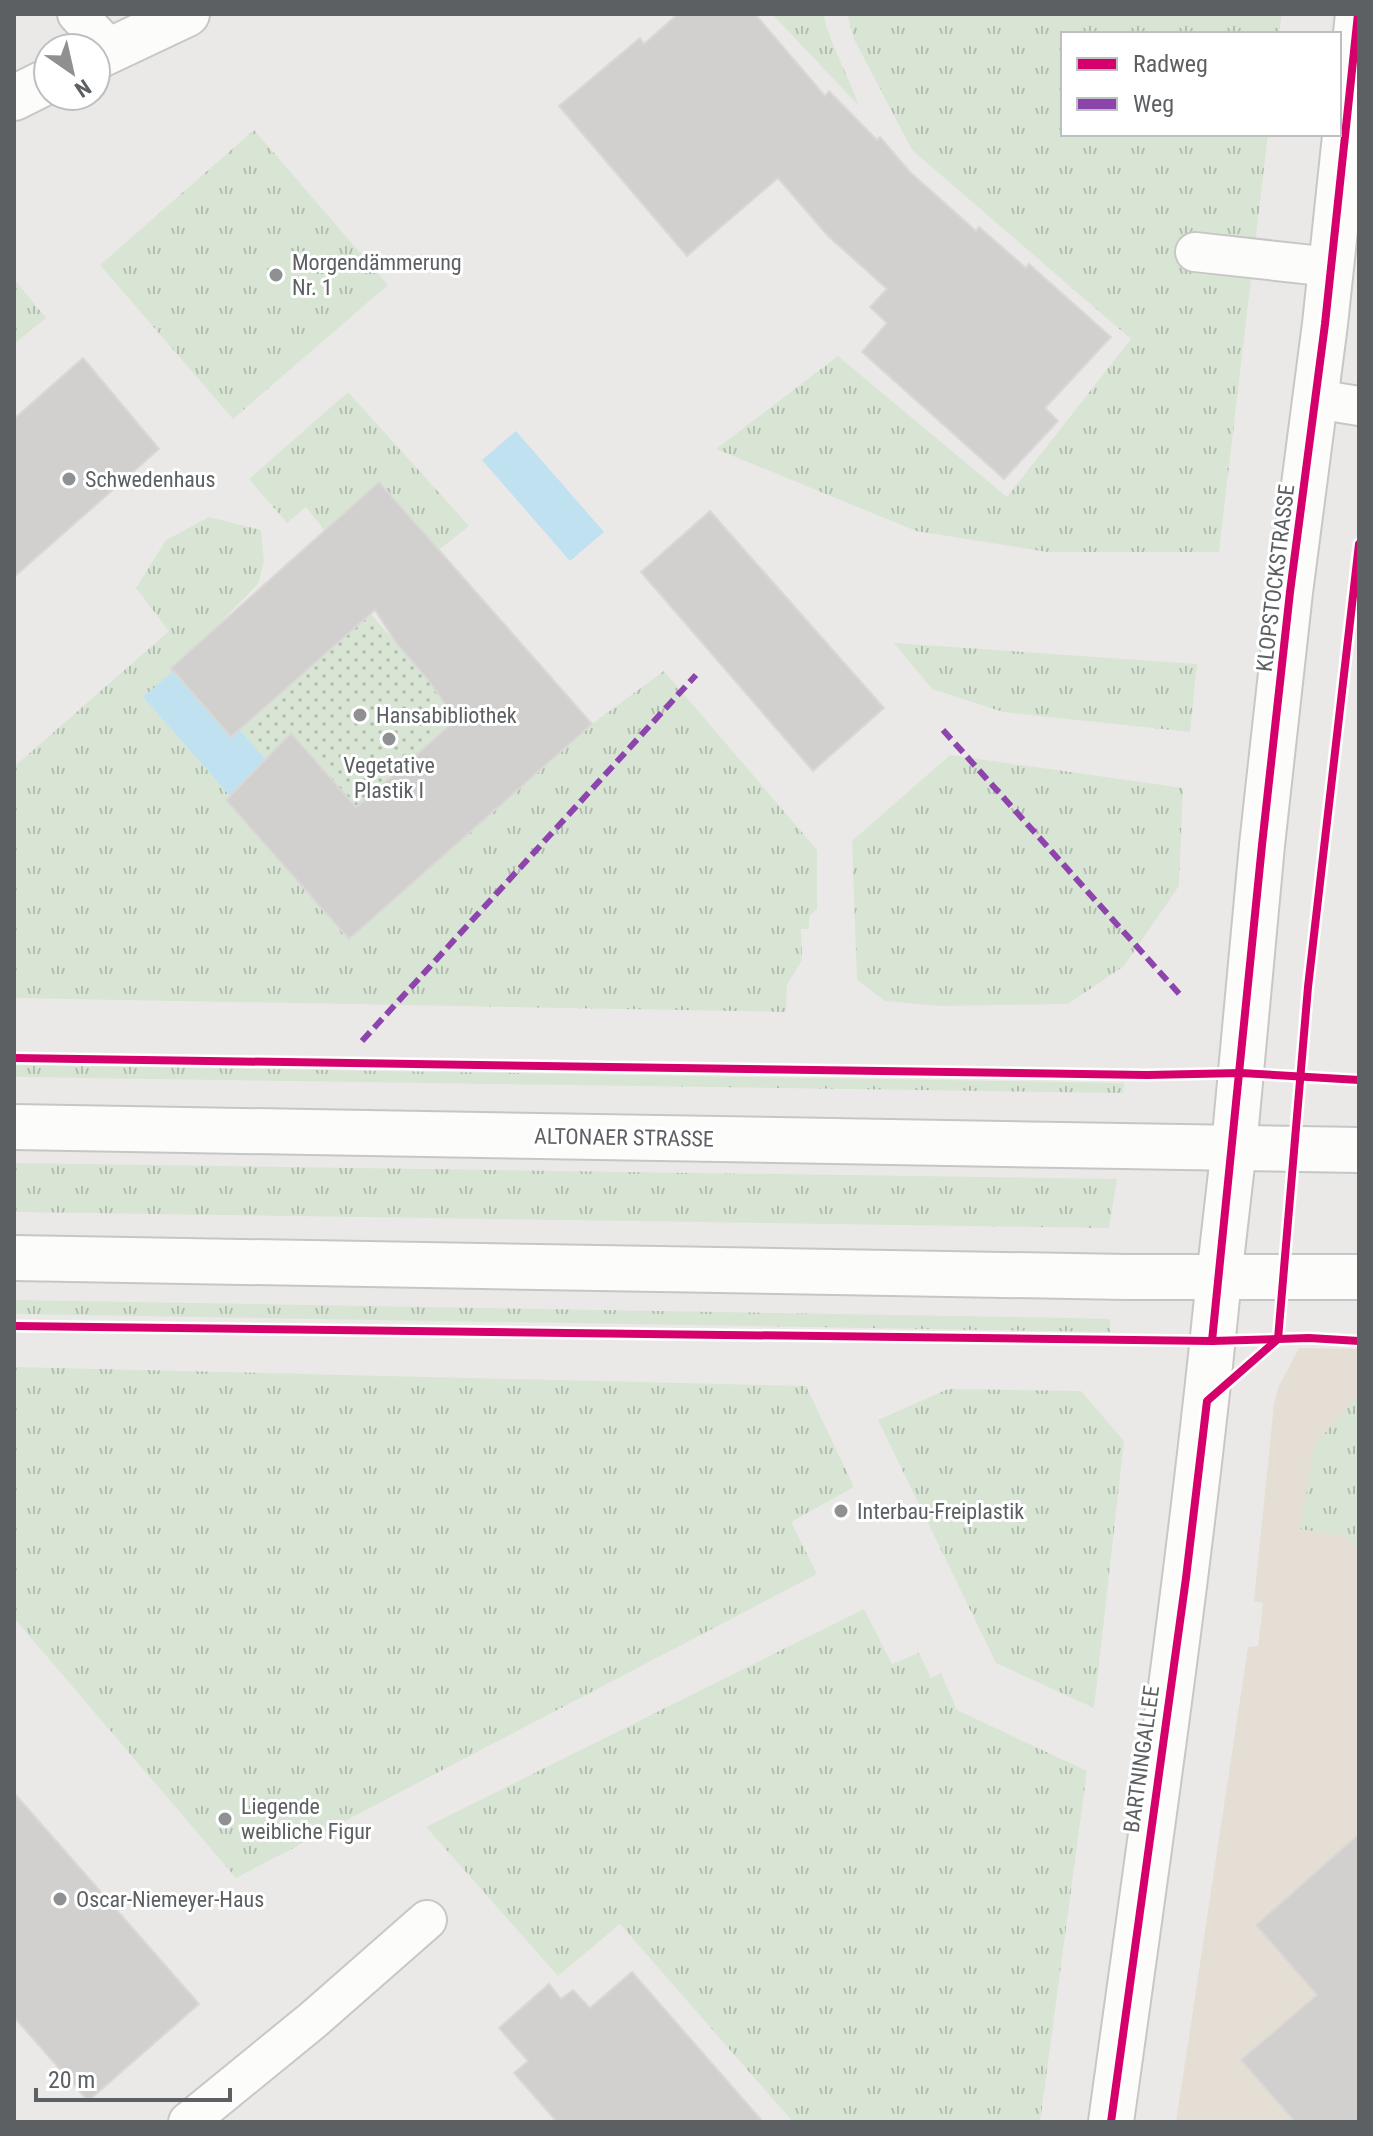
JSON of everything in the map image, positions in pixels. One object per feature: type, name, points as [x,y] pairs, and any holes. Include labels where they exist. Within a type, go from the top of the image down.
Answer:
[{"type":"main road","points":[[112,50],[187,14]]},
{"type":"main road","name":"KLOPSTOCKSTRASSE","points":[[1234,1147],[1262,845],[1290,592],[1316,399],[1358,14]]},
{"type":"main road","points":[[14,98],[32,89]]},
{"type":"main road","name":"ALTONAER STRASSE","points":[[14,1127],[1359,1150]]},
{"type":"main road","points":[[1219,1278],[1234,1147]]},
{"type":"main road","points":[[14,1258],[1219,1278],[1359,1277]]},
{"type":"main road","name":"BARTNINGALLEE","points":[[1111,2122],[1186,1578],[1211,1374],[1219,1278]]},
{"type":"lane","points":[[77,14],[89,32]]},
{"type":"lane","points":[[1195,252],[1331,267]]},
{"type":"lane","points":[[1316,399],[1359,406]]},
{"type":"lane","points":[[188,2122],[366,1975],[427,1920]]},
{"type":"shaded area","points":[[1299,1348],[1359,1349],[1359,2122],[1176,2122],[1248,1647],[1258,1646],[1263,1603],[1254,1601],[1274,1404],[1278,1388]]},
{"type":"green space","points":[[772,14],[823,14],[859,106]]},
{"type":"green space","points":[[847,14],[1282,14],[1279,32],[1061,32],[1061,136],[1268,136],[1219,552],[1047,552],[916,531],[716,449],[838,356],[1007,497],[1131,339],[912,150],[854,39]]},
{"type":"green space","points":[[254,130],[388,285],[233,419],[100,265]]},
{"type":"green space","points":[[14,279],[46,318],[14,344]]},
{"type":"green space","points":[[348,392],[469,526],[439,550],[376,484],[324,530],[306,507],[287,523],[249,479]]},
{"type":"green space","points":[[209,517],[261,530],[264,562],[258,584],[202,641],[208,641],[144,698],[230,796],[226,800],[349,939],[592,724],[664,671],[817,850],[817,909],[809,916],[809,929],[801,929],[802,960],[787,985],[786,1012],[14,998],[14,767],[169,631],[136,588],[166,540]]},
{"type":"green space","points":[[355,596],[467,724],[353,839],[268,762],[202,687]]},
{"type":"green space","points":[[894,643],[1197,664],[1190,732],[1003,712],[932,689]]},
{"type":"green space","points":[[950,755],[1183,788],[1179,886],[1124,966],[1068,1004],[941,1006],[885,1001],[857,980],[852,841]]},
{"type":"green space","points":[[14,1065],[1124,1083],[1123,1093],[14,1077]]},
{"type":"green space","points":[[14,1163],[1117,1179],[1109,1228],[14,1212]]},
{"type":"green space","points":[[14,1300],[1110,1319],[1110,1332],[14,1314]]},
{"type":"green space","points":[[14,1367],[806,1386],[854,1487],[791,1522],[817,1574],[236,1878],[14,1618]]},
{"type":"green space","points":[[948,1389],[1081,1391],[1124,1441],[1094,1708],[996,1663],[878,1420]]},
{"type":"green space","points":[[1359,1395],[1359,1552],[1345,1536],[1300,1529],[1315,1444]]},
{"type":"green space","points":[[864,1609],[892,1664],[919,1653],[931,1678],[941,1673],[957,1710],[1087,1771],[1040,2122],[793,2122],[620,1924],[558,1976],[426,1827]]},
{"type":"water","points":[[516,431],[604,532],[570,561],[482,460]]},
{"type":"water","points":[[208,641],[202,687],[268,762],[230,796],[143,697]]},
{"type":"building","points":[[678,14],[755,14],[825,96],[829,91],[877,140],[880,137],[910,172],[976,231],[979,227],[1026,268],[1029,264],[1111,337],[1045,408],[1058,421],[1004,479],[862,352],[887,323],[870,307],[887,289],[828,236],[778,178],[687,256],[559,106],[640,38],[644,44]]},
{"type":"building","name":"Schwedenhaus","points":[[83,358],[159,449],[14,577],[14,419]]},
{"type":"building","name":"Hansabibliothek","points":[[379,482],[592,724],[349,939],[226,800],[291,733],[356,807],[456,720],[429,681],[397,644],[375,610],[231,737],[171,668]]},
{"type":"building","points":[[710,511],[884,708],[813,771],[641,572]]},
{"type":"building","name":"Oscar-Niemeyer-Haus","points":[[14,1793],[199,2004],[88,2101],[14,2017]]},
{"type":"building","points":[[1359,1834],[1359,2122],[1295,2122],[1241,2060],[1317,1995],[1256,1925]]},
{"type":"building","points":[[632,1972],[763,2122],[557,2122],[514,2073],[528,2061],[499,2028],[549,1984],[561,1999],[573,1990],[590,2008]]},
{"type":"marked path","points":[[362,1041],[696,675]]},
{"type":"marked path","points":[[943,730],[1182,997]]},
{"type":"cycle path","points":[[1212,1341],[1262,845],[1290,592],[1325,324],[1358,14]]},
{"type":"cycle path","points":[[1111,2122],[1186,1578],[1207,1401],[1278,1339],[1308,987],[1359,544]]},
{"type":"cycle path","points":[[14,1058],[1147,1075],[1241,1073],[1359,1080]]},
{"type":"cycle path","points":[[14,1326],[1212,1341],[1309,1338],[1359,1341]]},
{"type":"place","name":"Morgendämmerung Nr. 1","points":[[276,275]]},
{"type":"place","name":"Schwedenhaus","points":[[69,479]]},
{"type":"place","name":"Hansabibliothek","points":[[360,715]]},
{"type":"place","name":"Vegetative Plastik I","points":[[389,739]]},
{"type":"place","name":"Interbau-Freiplastik","points":[[841,1511]]},
{"type":"place","name":"Liegende weibliche Figur","points":[[225,1819]]},
{"type":"place","name":"Oscar-Niemeyer-Haus","points":[[60,1899]]}]
